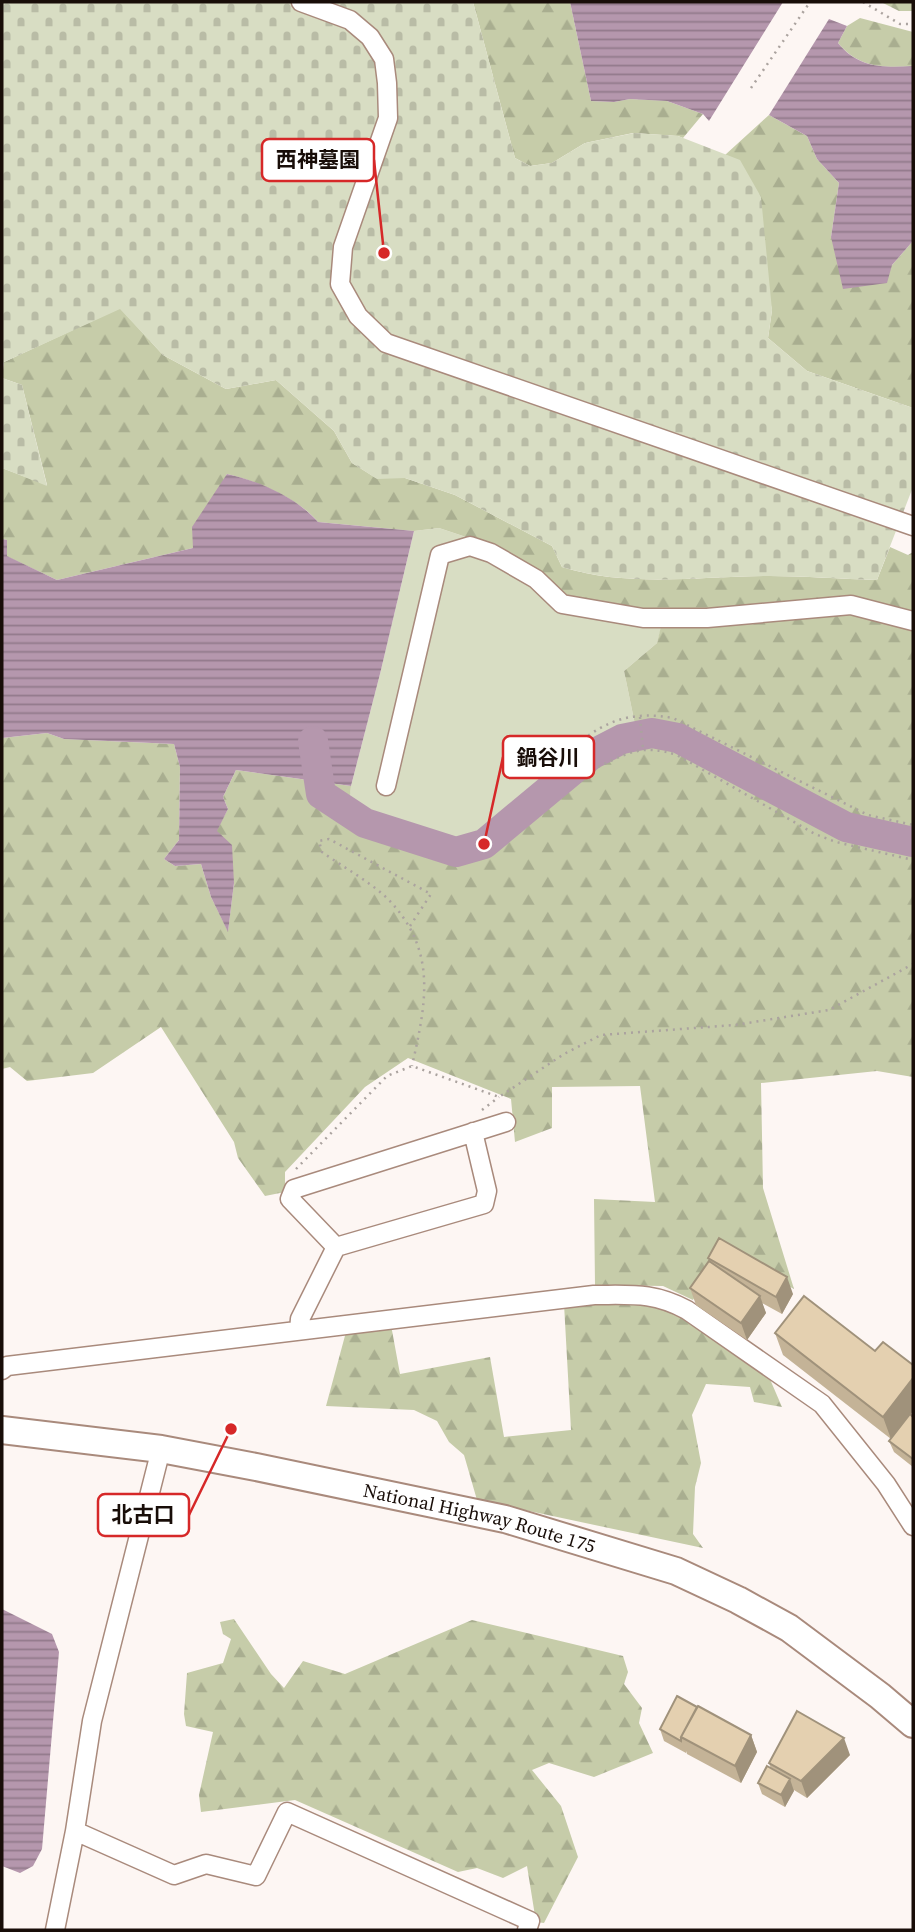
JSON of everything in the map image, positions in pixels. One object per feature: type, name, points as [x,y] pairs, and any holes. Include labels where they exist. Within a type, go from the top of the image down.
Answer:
[{"type":"highway","name":"National Highway Route 175","points":[[2,1430],[161,1449],[505,1519],[676,1570],[789,1628],[870,1688],[913,1724]]},
{"type":"street","points":[[301,2],[351,20],[370,37],[384,59],[388,118],[343,247],[340,284],[358,316],[386,343],[913,526]]},
{"type":"street","points":[[386,786],[440,555],[470,546],[491,553],[536,579],[562,604],[643,618],[707,618],[851,605],[913,621]]},
{"type":"street","points":[[336,1247],[290,1199],[294,1189],[506,1122]]},
{"type":"street","points":[[299,1330],[300,1319],[336,1247],[484,1204],[487,1191],[473,1132]]},
{"type":"street","points":[[2,1370],[7,1366],[594,1295],[665,1298],[687,1310],[822,1404],[886,1484],[913,1526]]},
{"type":"street","points":[[55,1930],[75,1831],[92,1721],[161,1449]]},
{"type":"street","points":[[75,1831],[174,1875],[206,1864],[256,1876],[287,1812],[530,1921],[527,1930]]},
{"type":"path","points":[[751,88],[810,2]]},
{"type":"path","points":[[863,2],[900,24],[913,24]]},
{"type":"path","points":[[577,744],[615,720],[651,714],[673,718],[868,815],[913,825]]},
{"type":"path","points":[[640,716],[643,749]]},
{"type":"path","points":[[598,766],[628,753],[659,749],[677,755],[815,834],[835,842],[913,860]]},
{"type":"path","points":[[410,926],[431,894],[329,839],[319,841],[322,852],[386,898],[410,926],[425,971],[425,1008],[412,1066]]},
{"type":"path","points":[[294,1189],[291,1174],[387,1076],[412,1066],[499,1097],[564,1054],[601,1035],[734,1025],[829,1010],[913,964]]},
{"type":"green space","points":[[2,2],[473,2],[515,158],[530,166],[552,163],[585,143],[634,133],[678,136],[740,160],[761,197],[772,310],[768,338],[807,371],[913,408],[913,487],[877,580],[770,576],[639,579],[562,567],[552,546],[455,495],[405,478],[377,479],[352,463],[334,431],[276,380],[226,389],[163,355],[120,309],[4,362],[2,368]]},
{"type":"green space","points":[[473,2],[570,2],[591,101],[667,101],[703,114],[683,138],[633,133],[585,143],[552,163],[530,166],[515,158]]},
{"type":"green space","points":[[881,2],[913,2],[913,11],[899,11]]},
{"type":"green space","points":[[860,18],[913,32],[913,66],[872,65],[846,51],[838,43],[847,26]]},
{"type":"green space","points":[[769,115],[807,136],[817,159],[839,183],[831,237],[892,265],[913,241],[913,408],[807,371],[768,338],[772,310],[740,161],[725,155]]},
{"type":"green space","points":[[120,308],[163,355],[226,389],[276,380],[334,431],[352,463],[376,478],[405,478],[455,495],[552,546],[562,567],[639,579],[770,576],[877,580],[890,547],[908,555],[913,552],[913,1077],[877,1071],[761,1083],[763,1188],[794,1289],[721,1249],[693,1300],[663,1286],[595,1285],[594,1199],[655,1202],[640,1086],[552,1087],[552,1128],[515,1142],[511,1099],[408,1058],[365,1087],[285,1172],[285,1192],[265,1196],[238,1158],[234,1142],[161,1027],[93,1073],[27,1081],[10,1067],[2,1069],[2,738],[47,733],[64,739],[174,744],[180,767],[179,840],[164,859],[175,866],[201,864],[211,897],[228,931],[234,883],[216,831],[228,809],[223,797],[236,770],[351,786],[347,822],[451,857],[486,849],[594,759],[639,744],[624,671],[657,643],[664,614],[549,605],[496,547],[439,528],[414,531],[318,522],[288,498],[251,481],[227,474],[193,548],[57,580],[6,556],[7,540],[2,539],[2,468],[47,485],[22,385],[2,378],[4,362]]},
{"type":"green space","points":[[2,378],[22,385],[47,486],[2,468]]},
{"type":"green space","points":[[439,528],[496,547],[665,614],[657,643],[624,671],[639,744],[594,759],[486,849],[451,857],[346,822],[351,786],[414,531]]},
{"type":"green space","points":[[640,1298],[663,1304],[766,1370],[782,1407],[754,1402],[750,1387],[706,1384],[692,1415],[701,1463],[695,1487],[693,1534],[703,1548],[477,1500],[464,1455],[449,1442],[437,1421],[414,1410],[326,1406],[346,1332],[391,1325],[400,1374],[490,1357],[504,1437],[571,1430],[564,1304]]},
{"type":"green space","points":[[234,1619],[271,1674],[284,1688],[303,1661],[345,1674],[472,1620],[623,1656],[628,1672],[624,1684],[642,1708],[639,1723],[653,1753],[594,1777],[549,1763],[532,1770],[561,1806],[578,1857],[544,1923],[536,1922],[527,1866],[503,1878],[477,1868],[458,1872],[295,1800],[201,1812],[199,1795],[213,1732],[186,1726],[184,1714],[187,1673],[223,1663],[231,1639],[223,1634],[220,1622]]},
{"type":"shaded area","points":[[570,2],[783,2],[709,121],[703,114],[667,101],[591,101]]},
{"type":"shaded area","points":[[829,19],[847,26],[838,43],[854,57],[872,65],[913,66],[913,241],[892,265],[887,283],[843,289],[831,237],[839,183],[817,159],[807,136],[769,115]]},
{"type":"shaded area","points":[[227,474],[276,491],[299,505],[318,522],[414,531],[351,786],[236,770],[223,797],[228,809],[217,831],[232,845],[234,883],[228,932],[211,897],[201,864],[175,866],[164,859],[179,840],[180,767],[174,744],[64,739],[47,733],[2,738],[2,539],[7,540],[7,556],[57,580],[193,548],[192,527]]},
{"type":"shaded area","points":[[2,1609],[52,1634],[59,1652],[42,1849],[33,1866],[20,1873],[2,1866]]},
{"type":"building","points":[[719,1238],[787,1277],[776,1297],[708,1258]]},
{"type":"building","points":[[709,1261],[760,1296],[741,1323],[690,1288]]},
{"type":"building","points":[[804,1296],[875,1351],[883,1342],[913,1365],[913,1378],[883,1417],[775,1333]]},
{"type":"building","points":[[910,1414],[913,1417],[913,1459],[889,1441]]},
{"type":"building","points":[[677,1696],[697,1707],[681,1741],[660,1729]]},
{"type":"building","points":[[698,1706],[751,1735],[735,1766],[681,1737]]},
{"type":"building","points":[[797,1711],[844,1738],[801,1781],[769,1763]]},
{"type":"building","points":[[767,1766],[790,1779],[781,1795],[758,1783]]},
{"type":"waterway","points":[[313,741],[321,794],[365,823],[456,852],[484,844],[591,755],[622,739],[652,733],[678,738],[846,827],[913,842]]},
{"type":"place","name":"西神墓園","points":[[384,253]]},
{"type":"place","name":"鍋谷川","points":[[484,844]]},
{"type":"place","name":"北古口","points":[[231,1429]]}]
